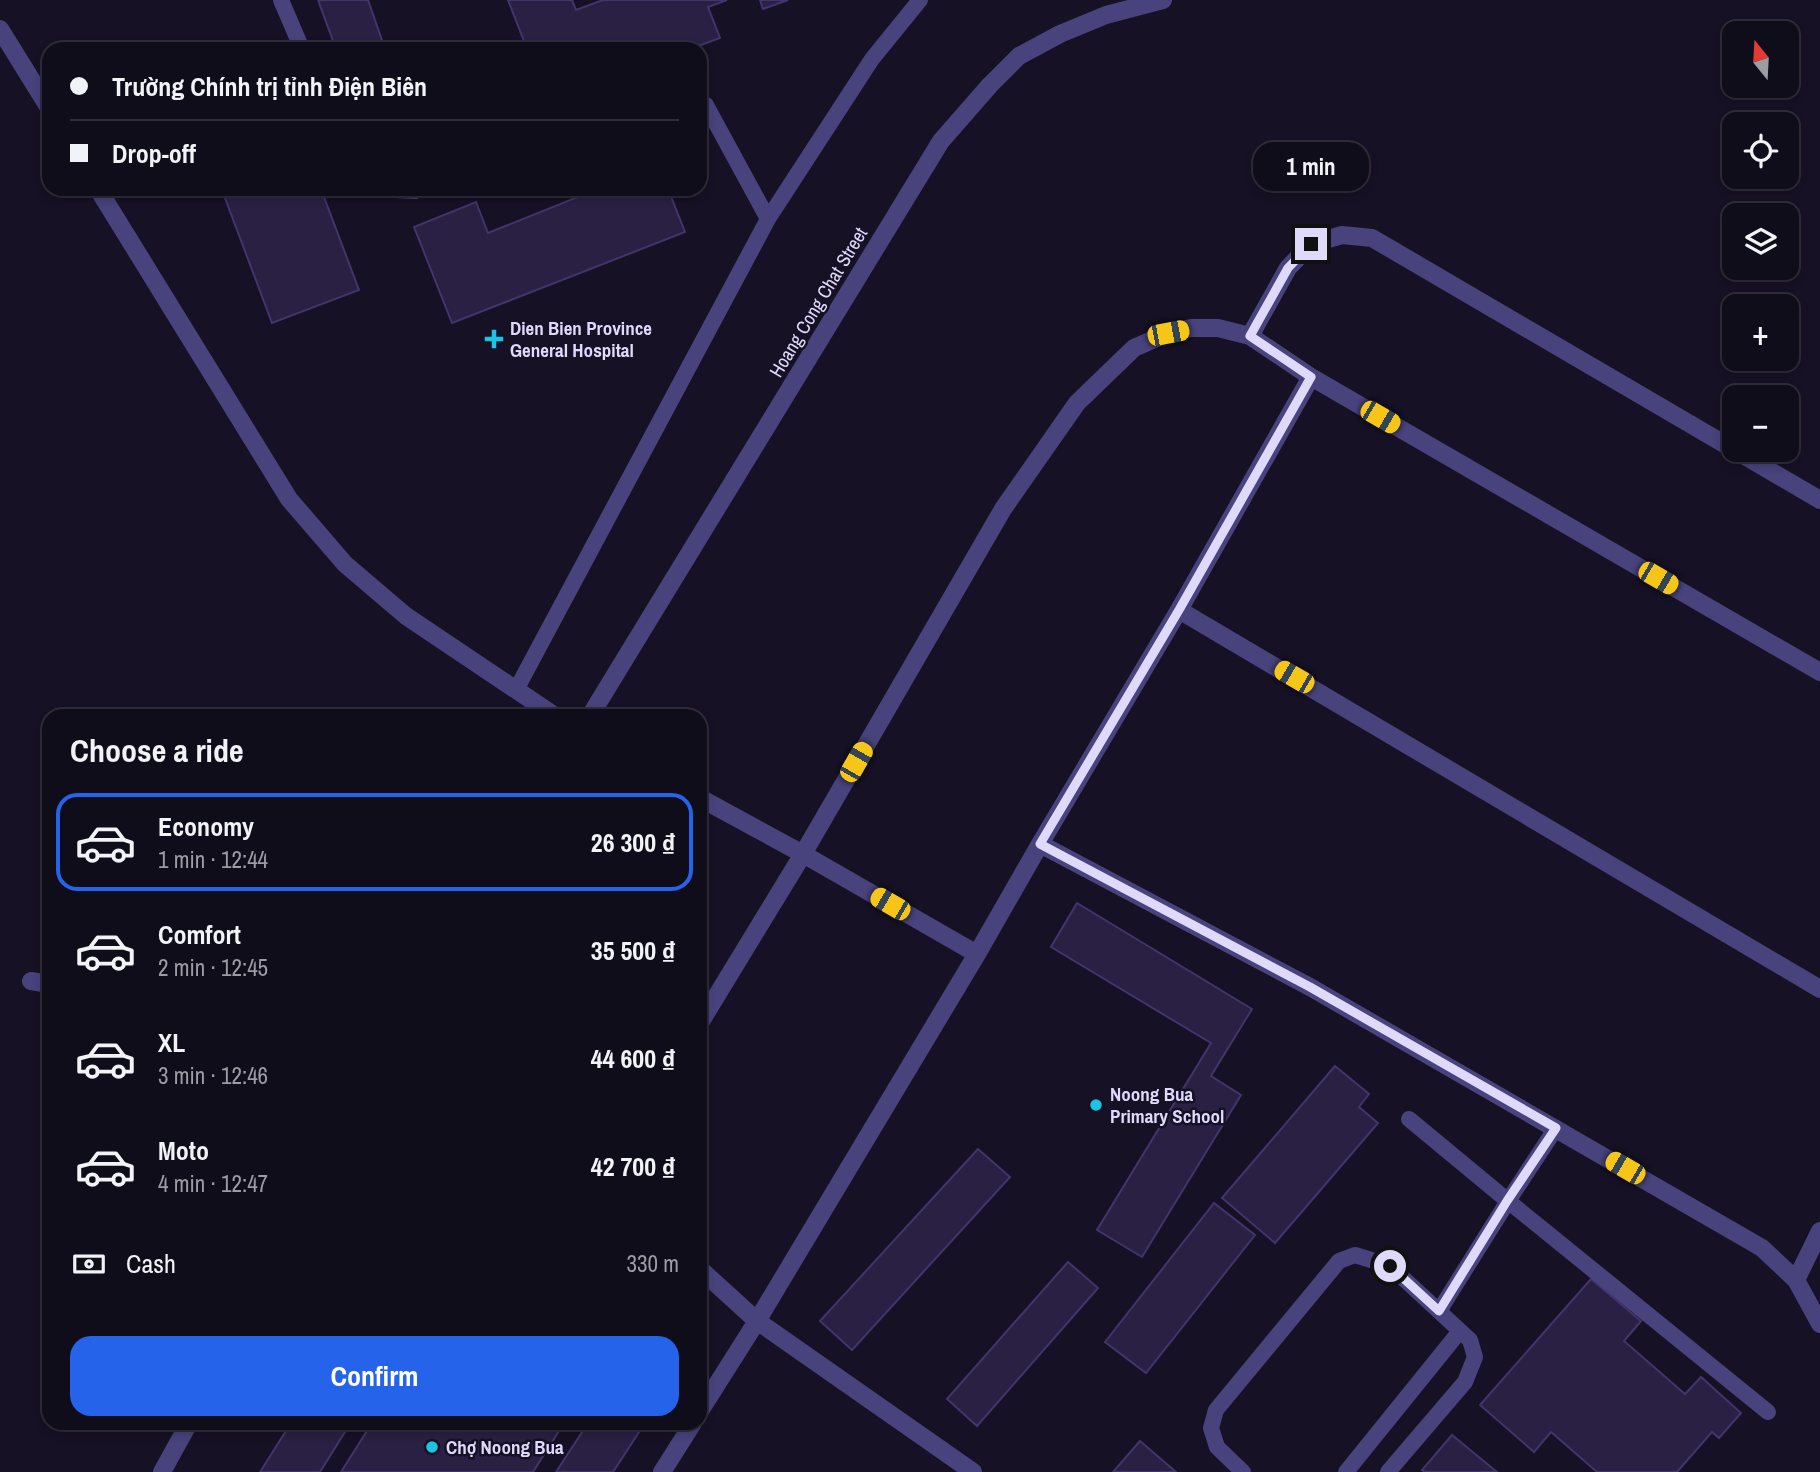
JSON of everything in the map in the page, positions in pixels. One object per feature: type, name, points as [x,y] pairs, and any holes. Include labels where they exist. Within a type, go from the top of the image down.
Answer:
[{"type":"street","name":"Hoang Cong Chat Street","points":[[594,709],[941,141],[1019,56],[1060,34],[1106,15],[1163,0]]},
{"type":"street","points":[[0,29],[42,97]]},
{"type":"street","points":[[103,196],[289,499],[345,564],[406,616],[544,709]]},
{"type":"street","points":[[1250,336],[1288,268],[1311,244],[1342,235],[1372,238],[1820,500]]},
{"type":"street","points":[[707,1012],[803,854],[1003,509],[1077,403],[1135,348],[1168,333],[1191,328],[1218,328],[1250,336],[1311,377],[1820,672]]},
{"type":"street","points":[[707,1400],[977,954],[1179,610],[1311,377]]},
{"type":"street","points":[[1179,610],[1820,989]]},
{"type":"street","points":[[707,802],[977,954]]},
{"type":"street","points":[[1040,844],[1310,987],[1762,1248],[1796,1280],[1820,1324]]},
{"type":"street","points":[[1796,1280],[1820,1231]]},
{"type":"street","points":[[707,1275],[757,1321],[973,1472]]},
{"type":"street","points":[[162,1472],[185,1430]]},
{"type":"street","points":[[662,1472],[689,1430]]},
{"type":"lane","points":[[281,0],[299,42]]},
{"type":"lane","points":[[516,690],[768,219],[872,59],[920,0]]},
{"type":"lane","points":[[707,108],[768,219]]},
{"type":"lane","points":[[1409,1119],[1768,1412]]},
{"type":"lane","points":[[1439,1311],[1556,1128]]},
{"type":"lane","points":[[1243,1472],[1217,1447],[1211,1428],[1216,1410],[1339,1261],[1355,1255],[1390,1266],[1470,1340],[1475,1357],[1465,1382],[1388,1472]]},
{"type":"lane","points":[[1346,1472],[1460,1331]]},
{"type":"building","points":[[318,0],[368,0],[383,42],[333,42]]},
{"type":"building","points":[[508,0],[572,0],[576,10],[603,0],[727,0],[708,7],[720,38],[707,43],[524,42]]},
{"type":"building","points":[[760,0],[788,0],[763,9]]},
{"type":"building","points":[[224,196],[324,196],[359,290],[272,323]]},
{"type":"building","points":[[580,196],[671,196],[685,232],[452,323],[414,227],[476,202],[488,233]]},
{"type":"building","points":[[1077,903],[1252,1009],[1211,1076],[1241,1095],[1142,1257],[1097,1230],[1211,1043],[1051,947]]},
{"type":"building","points":[[1335,1066],[1369,1094],[1359,1107],[1378,1123],[1275,1243],[1222,1198]]},
{"type":"building","points":[[978,1149],[1010,1177],[852,1350],[820,1321]]},
{"type":"building","points":[[1214,1203],[1255,1235],[1146,1373],[1105,1342]]},
{"type":"building","points":[[1068,1262],[1098,1288],[977,1426],[947,1399]]},
{"type":"building","points":[[1591,1279],[1641,1321],[1624,1341],[1685,1394],[1701,1377],[1741,1413],[1719,1438],[1712,1432],[1677,1472],[1597,1472],[1551,1432],[1534,1452],[1480,1405]]},
{"type":"building","points":[[287,1430],[346,1430],[320,1472],[260,1472]]},
{"type":"building","points":[[368,1430],[560,1430],[533,1472],[341,1472]]},
{"type":"building","points":[[583,1430],[640,1430],[613,1472],[556,1472]]},
{"type":"building","points":[[1452,1435],[1497,1472],[1422,1470]]},
{"type":"building","points":[[1140,1441],[1176,1472],[1113,1472]]},
{"type":"place","name":"Dien Bien Province General Hospital","points":[[494,339]]},
{"type":"place","name":"Noong Bua Primary School","points":[[1096,1105]]},
{"type":"place","name":"Chợ Noong Bua","points":[[432,1447]]},
{"type":"route","points":[[1311,244],[1288,268],[1250,336],[1311,377],[1179,610],[1040,844],[1310,987],[1556,1128],[1439,1311],[1390,1266]]}]
